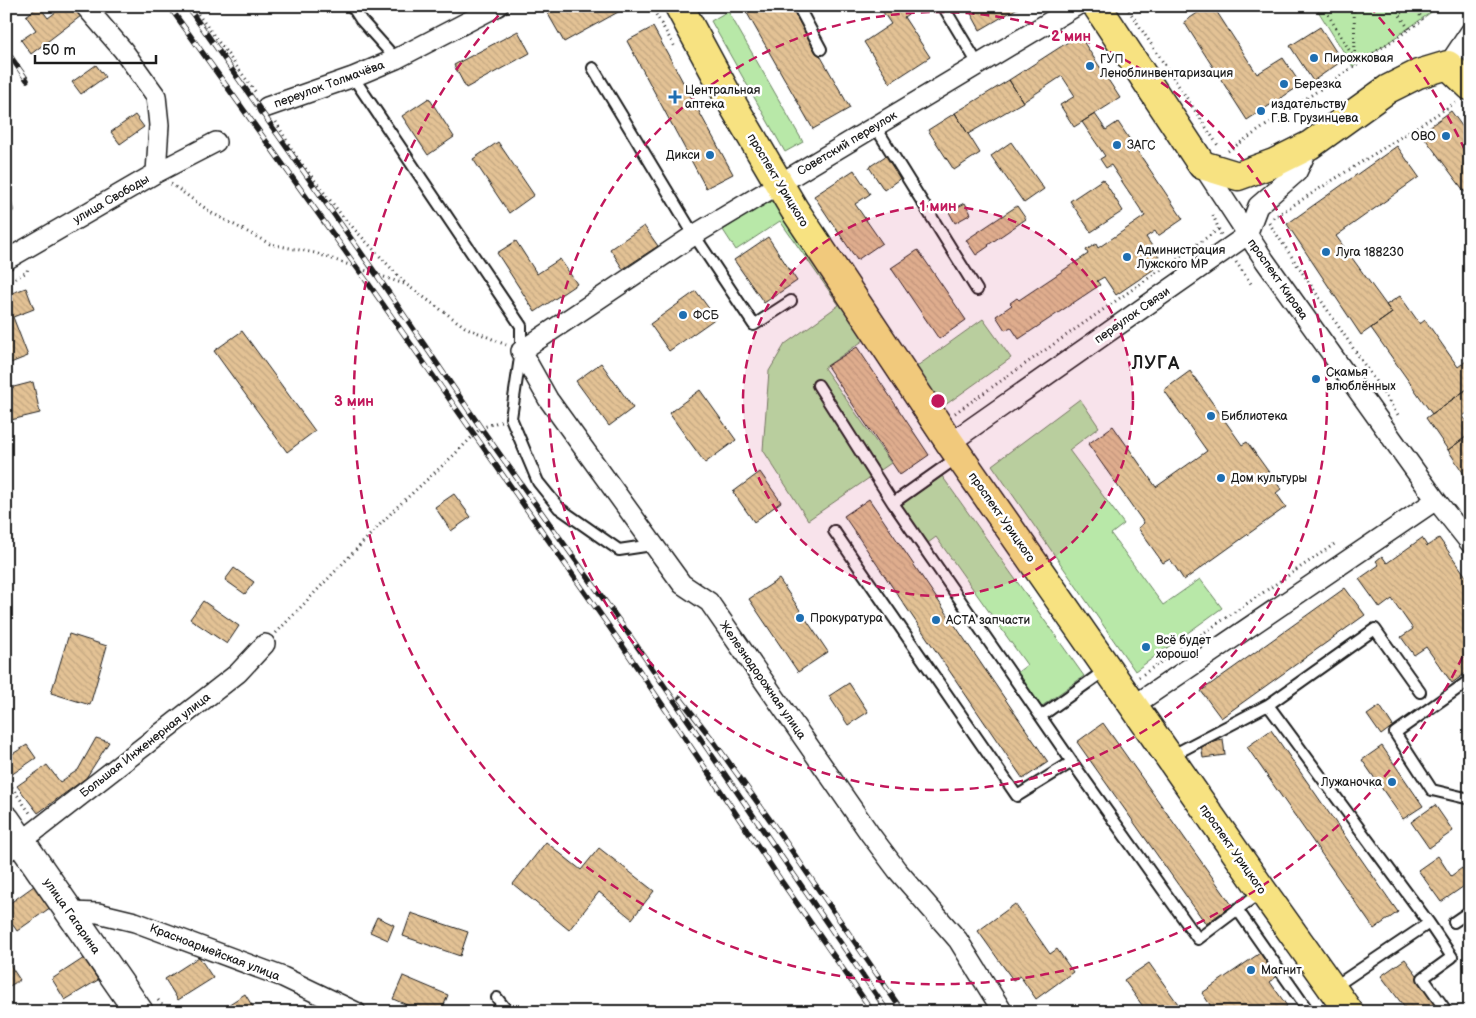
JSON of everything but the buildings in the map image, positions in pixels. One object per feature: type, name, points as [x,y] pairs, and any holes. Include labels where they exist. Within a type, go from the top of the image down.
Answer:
[{"type":"main road","name":"проспект Урицкого","points":[[679,6],[730,100],[779,184],[955,450],[1262,890],[1350,1012]]},
{"type":"main road","name":"проспект Кирова","points":[[1097,6],[1202,165]]},
{"type":"main road","points":[[1202,165],[1238,176],[1274,163],[1310,145],[1388,89],[1418,74],[1448,65],[1466,92]]},
{"type":"street","points":[[85,6],[123,50],[156,96],[159,125],[156,173]]},
{"type":"street","name":"переулок Толмачёва","points":[[267,107],[353,77],[396,59],[498,6]]},
{"type":"street","name":"Советский переулок","points":[[520,352],[694,236],[1076,6]]},
{"type":"street","points":[[1448,65],[1470,32]]},
{"type":"street","name":"улица Свободы","points":[[6,260],[156,173],[216,142]]},
{"type":"street","points":[[1247,235],[1258,206],[1297,172],[1310,145]]},
{"type":"street","name":"проспект Кирова","points":[[1202,165],[1266,262],[1436,500],[1470,544]]},
{"type":"street","name":"переулок Связи","points":[[955,450],[1247,235]]},
{"type":"street","name":"Железнодорожная улица","points":[[520,352],[548,399],[652,545],[682,584],[709,602],[870,834],[897,870],[958,940],[1003,1012]]},
{"type":"street","points":[[1133,706],[1436,500]]},
{"type":"street","name":"Большая Инженерная улица","points":[[14,847],[238,673],[265,644]]},
{"type":"street","name":"улица Гагарина","points":[[6,820],[14,847],[70,912],[139,1012]]},
{"type":"street","name":"Красноармейская улица","points":[[70,912],[98,913],[135,922],[283,978],[356,1012]]},
{"type":"lane","points":[[352,6],[361,20],[396,59]]},
{"type":"lane","points":[[798,6],[821,49]]},
{"type":"lane","points":[[943,6],[978,64]]},
{"type":"lane","points":[[593,68],[694,236],[754,325],[791,301]]},
{"type":"lane","points":[[353,77],[520,326],[520,352],[511,418],[538,482],[559,508],[619,550],[652,545]]},
{"type":"lane","points":[[875,126],[977,290]]},
{"type":"lane","points":[[818,385],[894,503],[1040,716],[1198,939],[1262,890]]},
{"type":"lane","points":[[894,503],[955,450]]},
{"type":"lane","points":[[834,531],[1017,796],[1072,762]]},
{"type":"lane","points":[[1169,757],[1268,705],[1375,629],[1420,692]]},
{"type":"lane","points":[[1040,716],[1107,669]]},
{"type":"lane","points":[[1470,680],[1395,733],[1432,790],[1470,799]]},
{"type":"lane","points":[[1268,705],[1452,957],[1423,978],[1447,1012]]},
{"type":"lane","points":[[1237,909],[1309,1012]]},
{"type":"lane","points":[[1454,922],[1470,911]]},
{"type":"lane","points":[[1333,988],[1429,923]]},
{"type":"lane","points":[[497,998],[508,1012]]},
{"type":"path","points":[[192,6],[248,84]]},
{"type":"path","points":[[1126,6],[1223,154],[1423,20],[1409,7],[1399,14],[1409,29]]},
{"type":"path","points":[[1323,6],[1358,65]]},
{"type":"path","points":[[1354,6],[1355,59]]},
{"type":"path","points":[[1401,419],[1268,221],[1466,92]]},
{"type":"path","points":[[267,107],[295,155],[343,217],[407,285],[465,328],[520,352]]},
{"type":"path","points":[[156,173],[212,213],[270,244],[315,253],[407,285]]},
{"type":"path","points":[[953,415],[1218,229]]},
{"type":"path","points":[[1246,276],[1252,285]]},
{"type":"path","points":[[265,644],[395,509],[481,428],[511,418]]},
{"type":"path","points":[[1136,679],[1336,543]]},
{"type":"green space","points":[[1315,6],[1440,6],[1353,67]]},
{"type":"green space","points":[[728,11],[803,142],[785,152],[711,21]]},
{"type":"green space","points":[[782,192],[955,447],[941,456],[864,340],[824,368],[891,463],[808,520],[763,450],[769,371],[785,344],[839,305],[780,221],[736,250],[723,230]]},
{"type":"green space","points":[[983,319],[1011,358],[941,408],[913,369]]},
{"type":"green space","points":[[1080,399],[1099,427],[1069,450],[1124,524],[1111,534],[1163,605],[1200,579],[1222,608],[1135,671],[992,465]]},
{"type":"green space","points":[[942,476],[1084,676],[1038,709],[1014,675],[1027,665],[936,537],[928,543],[901,505]]},
{"type":"railway","points":[[169,6],[368,283],[622,645],[782,882],[873,1012]]},
{"type":"railway","points":[[187,6],[376,274],[481,428],[630,636],[888,1012]]},
{"type":"railway","points":[[6,50],[27,80]]},
{"type":"railway","points":[[6,188],[11,210]]},
{"type":"railway","points":[[680,698],[783,838],[903,1012]]},
{"type":"place","name":"Пирожковая","points":[[1314,58]]},
{"type":"place","name":"ГУП Леноблинвентаризация","points":[[1090,66]]},
{"type":"place","name":"Березка","points":[[1284,84]]},
{"type":"place","name":"Центральная аптека","points":[[675,97]]},
{"type":"place","name":"издательству Г.В. Грузинцева","points":[[1261,111]]},
{"type":"place","name":"ОВО","points":[[1446,136]]},
{"type":"place","name":"ЗАГС","points":[[1117,145]]},
{"type":"place","name":"Дикси","points":[[710,155]]},
{"type":"place","name":"Луга 188230","points":[[1326,252]]},
{"type":"place","name":"Администрация Лужского МР","points":[[1127,257]]},
{"type":"place","name":"ФСБ","points":[[683,315]]},
{"type":"place","name":"Скамья влюблённых","points":[[1316,379]]},
{"type":"place","name":"Библиотека","points":[[1211,416]]},
{"type":"place","name":"Дом культуры","points":[[1221,478]]},
{"type":"place","name":"Прокуратура","points":[[800,618]]},
{"type":"place","name":"АСТА запчасти","points":[[936,620]]},
{"type":"place","name":"Всё будет хорошо!","points":[[1146,647]]},
{"type":"place","name":"Лужаночка","points":[[1392,782]]},
{"type":"place","name":"Магнит","points":[[1251,970]]},
{"type":"district","name":"ЛУГА","points":[[1156,363]]}]
